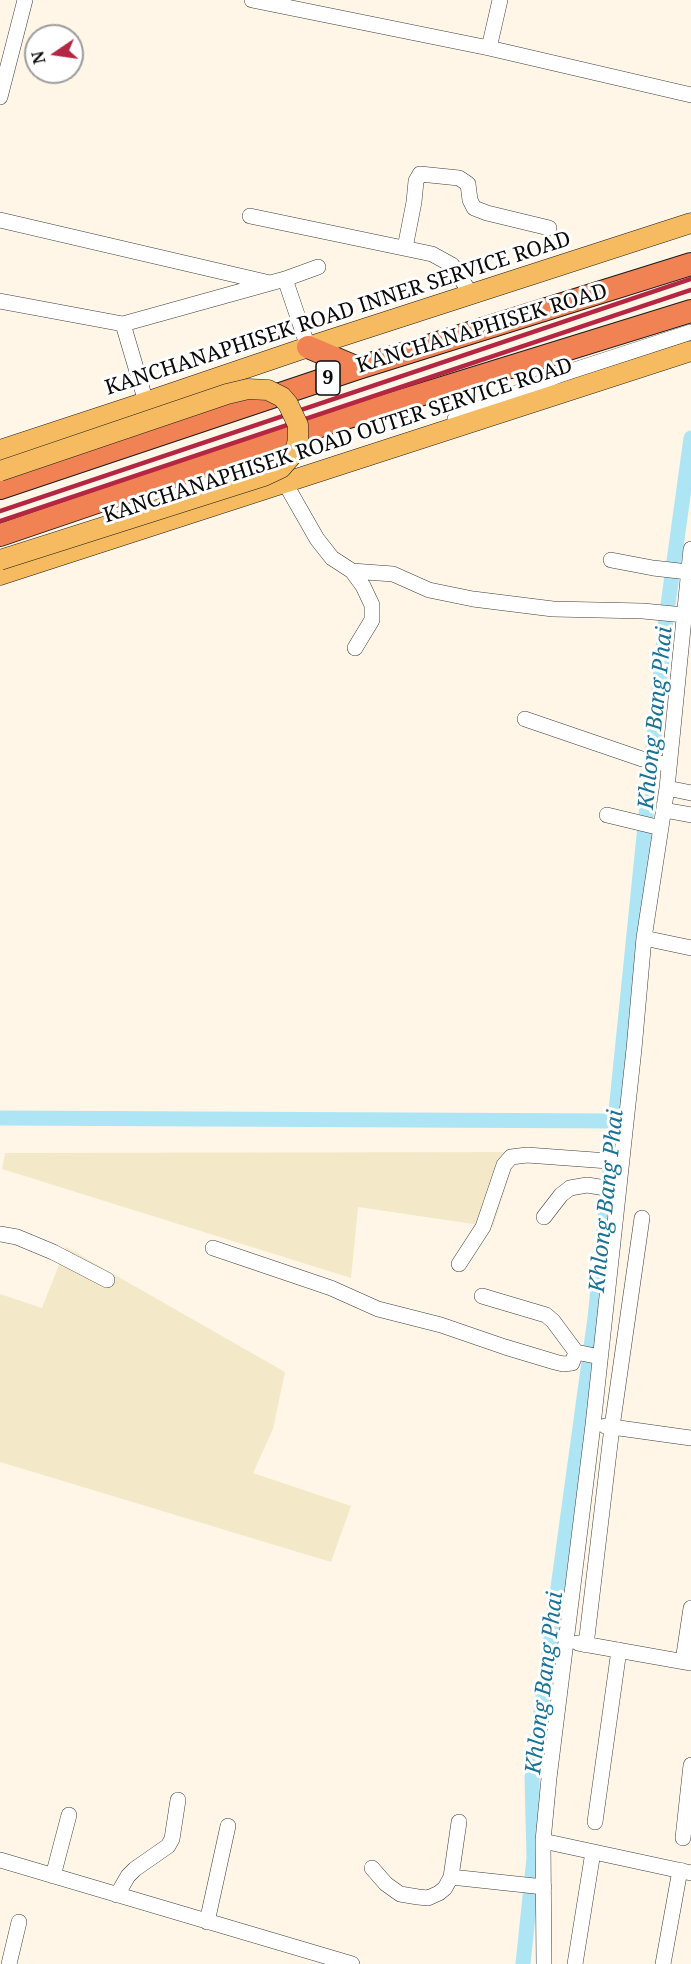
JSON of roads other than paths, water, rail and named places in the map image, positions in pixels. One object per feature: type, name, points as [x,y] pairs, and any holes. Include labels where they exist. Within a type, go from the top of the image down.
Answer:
[{"type":"highway","name":"KANCHANAPHISEK ROAD","points":[[0,488],[358,368],[691,264]]},
{"type":"highway","name":"KANCHANAPHISEK ROAD","points":[[0,535],[326,424],[691,310]]},
{"type":"highway","points":[[308,347],[358,368]]},
{"type":"main road","name":"KANCHANAPHISEK ROAD INNER SERVICE ROAD","points":[[0,450],[691,223]]},
{"type":"main road","name":"KANCHANAPHISEK ROAD OUTER SERVICE ROAD","points":[[0,575],[691,351]]},
{"type":"main road","points":[[0,471],[226,394],[248,389],[268,390],[282,397],[298,425],[298,441],[294,453],[281,468],[264,476],[0,560]]},
{"type":"street","points":[[0,97],[25,0]]},
{"type":"street","points":[[252,0],[489,48],[691,95]]},
{"type":"street","points":[[489,48],[500,0]]},
{"type":"street","points":[[405,248],[416,181],[420,174],[459,178],[468,184],[470,200],[474,208],[549,228]]},
{"type":"street","points":[[250,216],[432,254],[452,265],[471,294]]},
{"type":"street","points":[[0,220],[277,281]]},
{"type":"street","points":[[0,301],[123,324],[277,281],[318,267]]},
{"type":"street","points":[[277,281],[308,347]]},
{"type":"street","points":[[123,324],[146,402]]},
{"type":"street","points":[[355,461],[559,375],[691,332]]},
{"type":"street","points":[[285,483],[317,539],[332,558],[352,571],[372,604],[372,620],[355,648]]},
{"type":"street","points":[[544,1964],[539,1887],[543,1841],[593,1425],[587,1354],[614,1189],[658,827],[664,810],[667,788],[666,765],[685,676],[680,615],[685,571],[691,549]]},
{"type":"street","points":[[611,560],[652,568],[685,571]]},
{"type":"street","points":[[352,571],[393,574],[429,590],[473,599],[553,609],[643,611],[680,615]]},
{"type":"street","points":[[525,719],[666,765]]},
{"type":"street","points":[[667,788],[691,794]]},
{"type":"street","points":[[664,810],[691,815]]},
{"type":"street","points":[[607,815],[658,827]]},
{"type":"street","points":[[644,938],[691,948]]},
{"type":"street","points":[[459,1264],[483,1227],[507,1160],[511,1157],[527,1155],[617,1161]]},
{"type":"street","points":[[544,1217],[561,1195],[570,1188],[586,1185],[614,1189]]},
{"type":"street","points":[[586,1645],[612,1427],[642,1218]]},
{"type":"street","points":[[0,1234],[16,1237],[44,1248],[107,1280]]},
{"type":"street","points":[[213,1248],[331,1288],[378,1309],[441,1325],[545,1359],[570,1364],[587,1354]]},
{"type":"street","points":[[482,1296],[546,1315],[587,1354]]},
{"type":"street","points":[[593,1425],[691,1438]]},
{"type":"street","points":[[566,1642],[687,1662],[691,1608]]},
{"type":"street","points":[[595,1822],[619,1650]]},
{"type":"street","points":[[683,1838],[691,1765]]},
{"type":"street","points":[[117,1895],[135,1869],[168,1846],[172,1839],[178,1800]]},
{"type":"street","points":[[52,1876],[69,1815]]},
{"type":"street","points":[[372,1868],[386,1884],[400,1894],[429,1898],[439,1893],[451,1877],[459,1822]]},
{"type":"street","points":[[207,1922],[228,1826]]},
{"type":"street","points":[[543,1841],[686,1872],[663,1964]]},
{"type":"street","points":[[576,1964],[593,1852]]},
{"type":"street","points":[[0,1860],[352,1964]]},
{"type":"street","points":[[451,1877],[539,1887]]},
{"type":"street","points":[[9,1964],[19,1922]]},
{"type":"waterway","name":"Khlong Bang Phai","points":[[523,1964],[534,1858],[532,1777],[595,1318],[666,619],[691,438]]},
{"type":"waterway","points":[[0,1118],[615,1121]]},
{"type":"railway","points":[[0,511],[691,279]]},
{"type":"railway","points":[[0,521],[691,290]]}]
